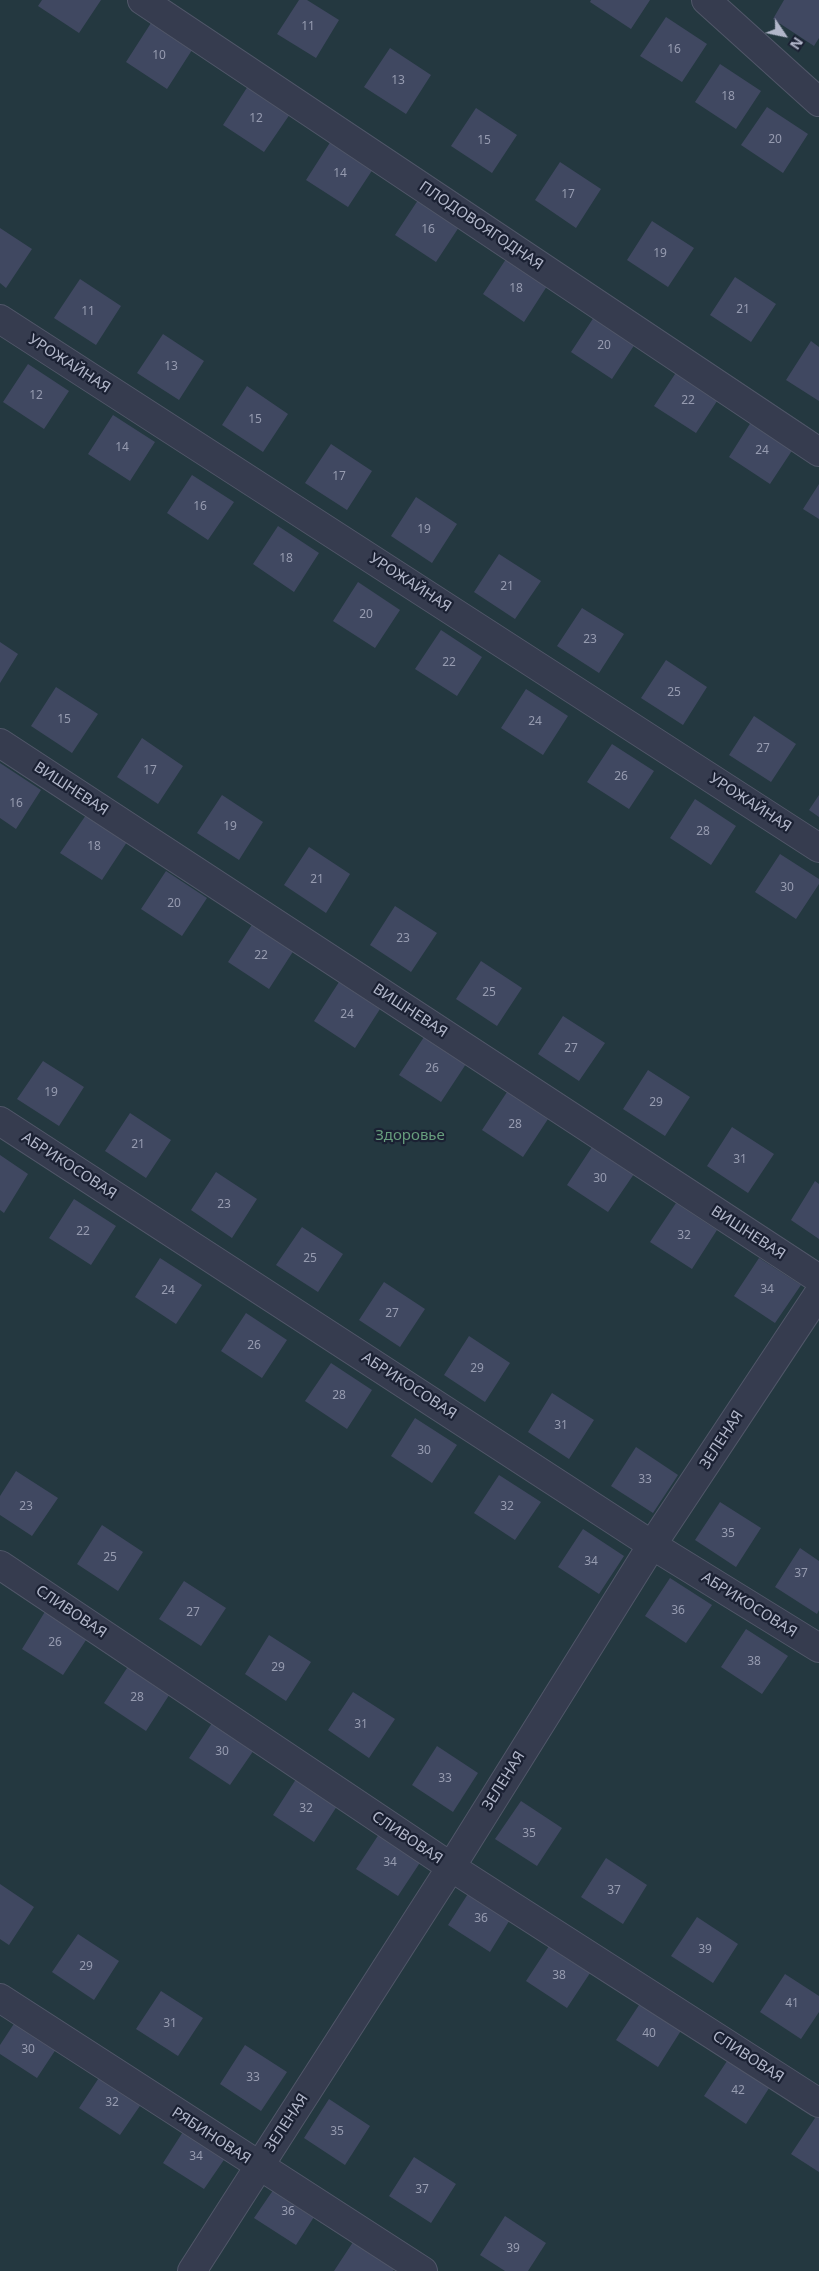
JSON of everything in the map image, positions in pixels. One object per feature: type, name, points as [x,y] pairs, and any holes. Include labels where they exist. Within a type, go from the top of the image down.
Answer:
[{"type":"street","name":"ПЛОДОВОЯГОДНАЯ","points":[[142,0],[819,452]]},
{"type":"street","points":[[706,0],[819,102]]},
{"type":"street","name":"УРОЖАЙНАЯ","points":[[0,319],[819,848]]},
{"type":"street","name":"ВИШНЕВАЯ","points":[[0,743],[819,1280]]},
{"type":"street","name":"АБРИКОСОВАЯ","points":[[0,1122],[652,1545],[819,1648]]},
{"type":"street","name":"ЗЕЛЕНАЯ","points":[[192,2271],[451,1867],[652,1545],[819,1293]]},
{"type":"street","name":"СЛИВОВАЯ","points":[[0,1565],[451,1867],[819,2103]]},
{"type":"street","name":"РЯБИНОВАЯ","points":[[0,1998],[259,2167],[423,2271]]},
{"type":"green space","name":"Здоровье","points":[[0,0],[819,0],[819,2271],[0,2271]]},
{"type":"building","points":[[42,0],[101,0],[79,33],[38,6]]},
{"type":"building","points":[[299,0],[307,0],[339,20],[316,58],[277,34]]},
{"type":"building","points":[[591,0],[650,0],[631,29],[590,2]]},
{"type":"building","points":[[784,0],[819,0],[819,38],[814,46],[773,19]]},
{"type":"building","points":[[666,17],[707,44],[682,82],[640,56]]},
{"type":"building","points":[[151,23],[192,50],[167,89],[126,62]]},
{"type":"building","points":[[390,48],[431,75],[406,114],[364,87]]},
{"type":"building","points":[[720,64],[761,91],[736,129],[695,102]]},
{"type":"building","points":[[248,86],[290,114],[264,152],[223,125]]},
{"type":"building","points":[[767,107],[808,134],[783,173],[741,145]]},
{"type":"building","points":[[476,108],[517,135],[492,173],[451,146]]},
{"type":"building","points":[[331,141],[373,169],[348,207],[306,180]]},
{"type":"building","points":[[560,162],[601,189],[576,228],[535,200]]},
{"type":"building","points":[[420,197],[461,224],[436,262],[395,235]]},
{"type":"building","points":[[652,221],[694,248],[668,287],[627,260]]},
{"type":"building","points":[[0,228],[32,249],[6,288],[0,283]]},
{"type":"building","points":[[508,256],[549,283],[524,322],[483,294]]},
{"type":"building","points":[[735,277],[776,304],[751,342],[710,315]]},
{"type":"building","points":[[80,279],[121,306],[96,345],[54,318]]},
{"type":"building","points":[[596,314],[637,341],[612,379],[571,352]]},
{"type":"building","points":[[163,334],[204,361],[179,400],[137,373]]},
{"type":"building","points":[[811,341],[819,347],[819,401],[786,380]]},
{"type":"building","points":[[28,364],[69,391],[44,429],[3,402]]},
{"type":"building","points":[[679,368],[721,395],[696,433],[654,406]]},
{"type":"building","points":[[247,386],[288,414],[263,452],[222,425]]},
{"type":"building","points":[[113,415],[155,442],[130,481],[88,454]]},
{"type":"building","points":[[753,419],[795,446],[770,484],[729,457]]},
{"type":"building","points":[[331,444],[372,471],[347,510],[305,483]]},
{"type":"building","points":[[192,475],[234,502],[208,540],[167,513]]},
{"type":"building","points":[[819,484],[819,519],[803,509]]},
{"type":"building","points":[[416,497],[457,524],[432,563],[391,536]]},
{"type":"building","points":[[278,526],[319,553],[294,592],[253,564]]},
{"type":"building","points":[[499,554],[541,581],[515,619],[474,592]]},
{"type":"building","points":[[358,582],[400,610],[375,648],[333,621]]},
{"type":"building","points":[[582,608],[624,634],[599,673],[557,646]]},
{"type":"building","points":[[441,630],[482,657],[457,696],[415,669]]},
{"type":"building","points":[[0,642],[18,654],[0,683]]},
{"type":"building","points":[[666,660],[707,687],[683,725],[641,698]]},
{"type":"building","points":[[56,687],[98,714],[72,753],[31,726]]},
{"type":"building","points":[[526,689],[568,716],[543,755],[501,728]]},
{"type":"building","points":[[754,716],[796,744],[771,782],[729,755]]},
{"type":"building","points":[[142,738],[183,766],[158,804],[117,777]]},
{"type":"building","points":[[612,744],[654,771],[629,809],[587,782]]},
{"type":"building","points":[[0,763],[41,790],[16,829],[0,818]]},
{"type":"building","points":[[222,795],[263,822],[239,860],[197,833]]},
{"type":"building","points":[[819,795],[819,817],[809,810]]},
{"type":"building","points":[[695,799],[736,826],[711,865],[670,838]]},
{"type":"building","points":[[86,815],[127,842],[102,880],[60,853]]},
{"type":"building","points":[[309,847],[350,874],[326,913],[284,885]]},
{"type":"building","points":[[780,854],[819,879],[819,884],[796,919],[755,892]]},
{"type":"building","points":[[166,871],[207,898],[182,936],[141,909]]},
{"type":"building","points":[[395,906],[437,933],[411,972],[370,945]]},
{"type":"building","points":[[253,923],[294,950],[269,989],[228,962]]},
{"type":"building","points":[[481,961],[522,988],[497,1026],[456,999]]},
{"type":"building","points":[[339,982],[380,1009],[355,1048],[314,1021]]},
{"type":"building","points":[[563,1016],[605,1043],[579,1081],[538,1054]]},
{"type":"building","points":[[424,1037],[466,1064],[441,1102],[399,1075]]},
{"type":"building","points":[[43,1061],[84,1087],[59,1126],[17,1099]]},
{"type":"building","points":[[648,1070],[690,1097],[665,1136],[623,1109]]},
{"type":"building","points":[[507,1092],[548,1119],[523,1157],[482,1130]]},
{"type":"building","points":[[130,1113],[171,1140],[146,1178],[105,1151]]},
{"type":"building","points":[[732,1127],[774,1154],[748,1193],[707,1166]]},
{"type":"building","points":[[592,1147],[634,1174],[608,1212],[567,1185]]},
{"type":"building","points":[[0,1155],[28,1174],[4,1213],[0,1210]]},
{"type":"building","points":[[216,1172],[257,1199],[232,1238],[191,1210]]},
{"type":"building","points":[[815,1181],[819,1184],[819,1239],[791,1220]]},
{"type":"building","points":[[74,1199],[116,1226],[91,1265],[49,1238]]},
{"type":"building","points":[[676,1203],[717,1230],[692,1269],[650,1242]]},
{"type":"building","points":[[302,1227],[343,1254],[318,1292],[276,1265]]},
{"type":"building","points":[[160,1258],[202,1285],[176,1324],[135,1297]]},
{"type":"building","points":[[759,1258],[801,1285],[775,1323],[734,1296]]},
{"type":"building","points":[[384,1282],[425,1309],[400,1347],[359,1320]]},
{"type":"building","points":[[246,1313],[287,1340],[262,1378],[221,1351]]},
{"type":"building","points":[[469,1336],[510,1363],[485,1402],[444,1375]]},
{"type":"building","points":[[331,1363],[372,1390],[347,1429],[305,1401]]},
{"type":"building","points":[[552,1393],[594,1420],[569,1459],[528,1432]]},
{"type":"building","points":[[415,1418],[457,1445],[432,1483],[391,1456]]},
{"type":"building","points":[[636,1447],[678,1475],[653,1513],[611,1486]]},
{"type":"building","points":[[16,1471],[58,1498],[32,1536],[0,1515],[0,1496]]},
{"type":"building","points":[[499,1475],[541,1502],[515,1540],[474,1513]]},
{"type":"building","points":[[720,1502],[761,1528],[736,1567],[695,1540]]},
{"type":"building","points":[[102,1525],[143,1552],[118,1591],[77,1564]]},
{"type":"building","points":[[583,1529],[624,1556],[599,1594],[558,1567]]},
{"type":"building","points":[[800,1548],[819,1561],[819,1610],[817,1614],[775,1587]]},
{"type":"building","points":[[670,1578],[712,1605],[686,1643],[645,1616]]},
{"type":"building","points":[[184,1581],[226,1608],[201,1646],[159,1619]]},
{"type":"building","points":[[46,1610],[88,1637],[63,1675],[22,1649]]},
{"type":"building","points":[[746,1629],[788,1656],[762,1694],[721,1667]]},
{"type":"building","points":[[269,1635],[311,1662],[286,1701],[245,1674]]},
{"type":"building","points":[[129,1665],[171,1692],[146,1731],[104,1703]]},
{"type":"building","points":[[353,1692],[395,1719],[369,1758],[328,1730]]},
{"type":"building","points":[[214,1720],[256,1747],[230,1785],[189,1758]]},
{"type":"building","points":[[437,1746],[478,1773],[453,1812],[412,1785]]},
{"type":"building","points":[[298,1776],[339,1803],[314,1842],[273,1815]]},
{"type":"building","points":[[521,1801],[562,1828],[537,1866],[495,1839]]},
{"type":"building","points":[[381,1831],[423,1858],[398,1896],[356,1869]]},
{"type":"building","points":[[606,1858],[647,1885],[623,1924],[581,1897]]},
{"type":"building","points":[[0,1884],[34,1907],[9,1945],[0,1939]]},
{"type":"building","points":[[473,1886],[514,1913],[490,1952],[448,1925]]},
{"type":"building","points":[[697,1917],[738,1944],[713,1983],[671,1956]]},
{"type":"building","points":[[78,1934],[119,1961],[94,2000],[52,1972]]},
{"type":"building","points":[[551,1943],[592,1970],[567,2008],[526,1981]]},
{"type":"building","points":[[785,1974],[819,1996],[819,2012],[801,2039],[760,2012]]},
{"type":"building","points":[[161,1991],[203,2018],[178,2056],[136,2029]]},
{"type":"building","points":[[641,2002],[682,2029],[658,2067],[616,2040]]},
{"type":"building","points":[[21,2013],[62,2040],[37,2078],[0,2054],[0,2045]]},
{"type":"building","points":[[245,2045],[287,2072],[261,2111],[220,2084]]},
{"type":"building","points":[[729,2058],[771,2085],[746,2124],[704,2096]]},
{"type":"building","points":[[104,2070],[146,2097],[120,2135],[79,2108]]},
{"type":"building","points":[[329,2099],[370,2126],[345,2165],[304,2138]]},
{"type":"building","points":[[817,2115],[819,2117],[819,2172],[791,2154]]},
{"type":"building","points":[[188,2124],[230,2151],[204,2189],[163,2163]]},
{"type":"building","points":[[414,2157],[456,2184],[431,2223],[389,2196]]},
{"type":"building","points":[[280,2180],[321,2206],[296,2245],[254,2218]]},
{"type":"building","points":[[505,2216],[546,2243],[528,2271],[505,2271],[480,2255]]},
{"type":"building","points":[[357,2236],[399,2263],[393,2271],[334,2271]]}]
